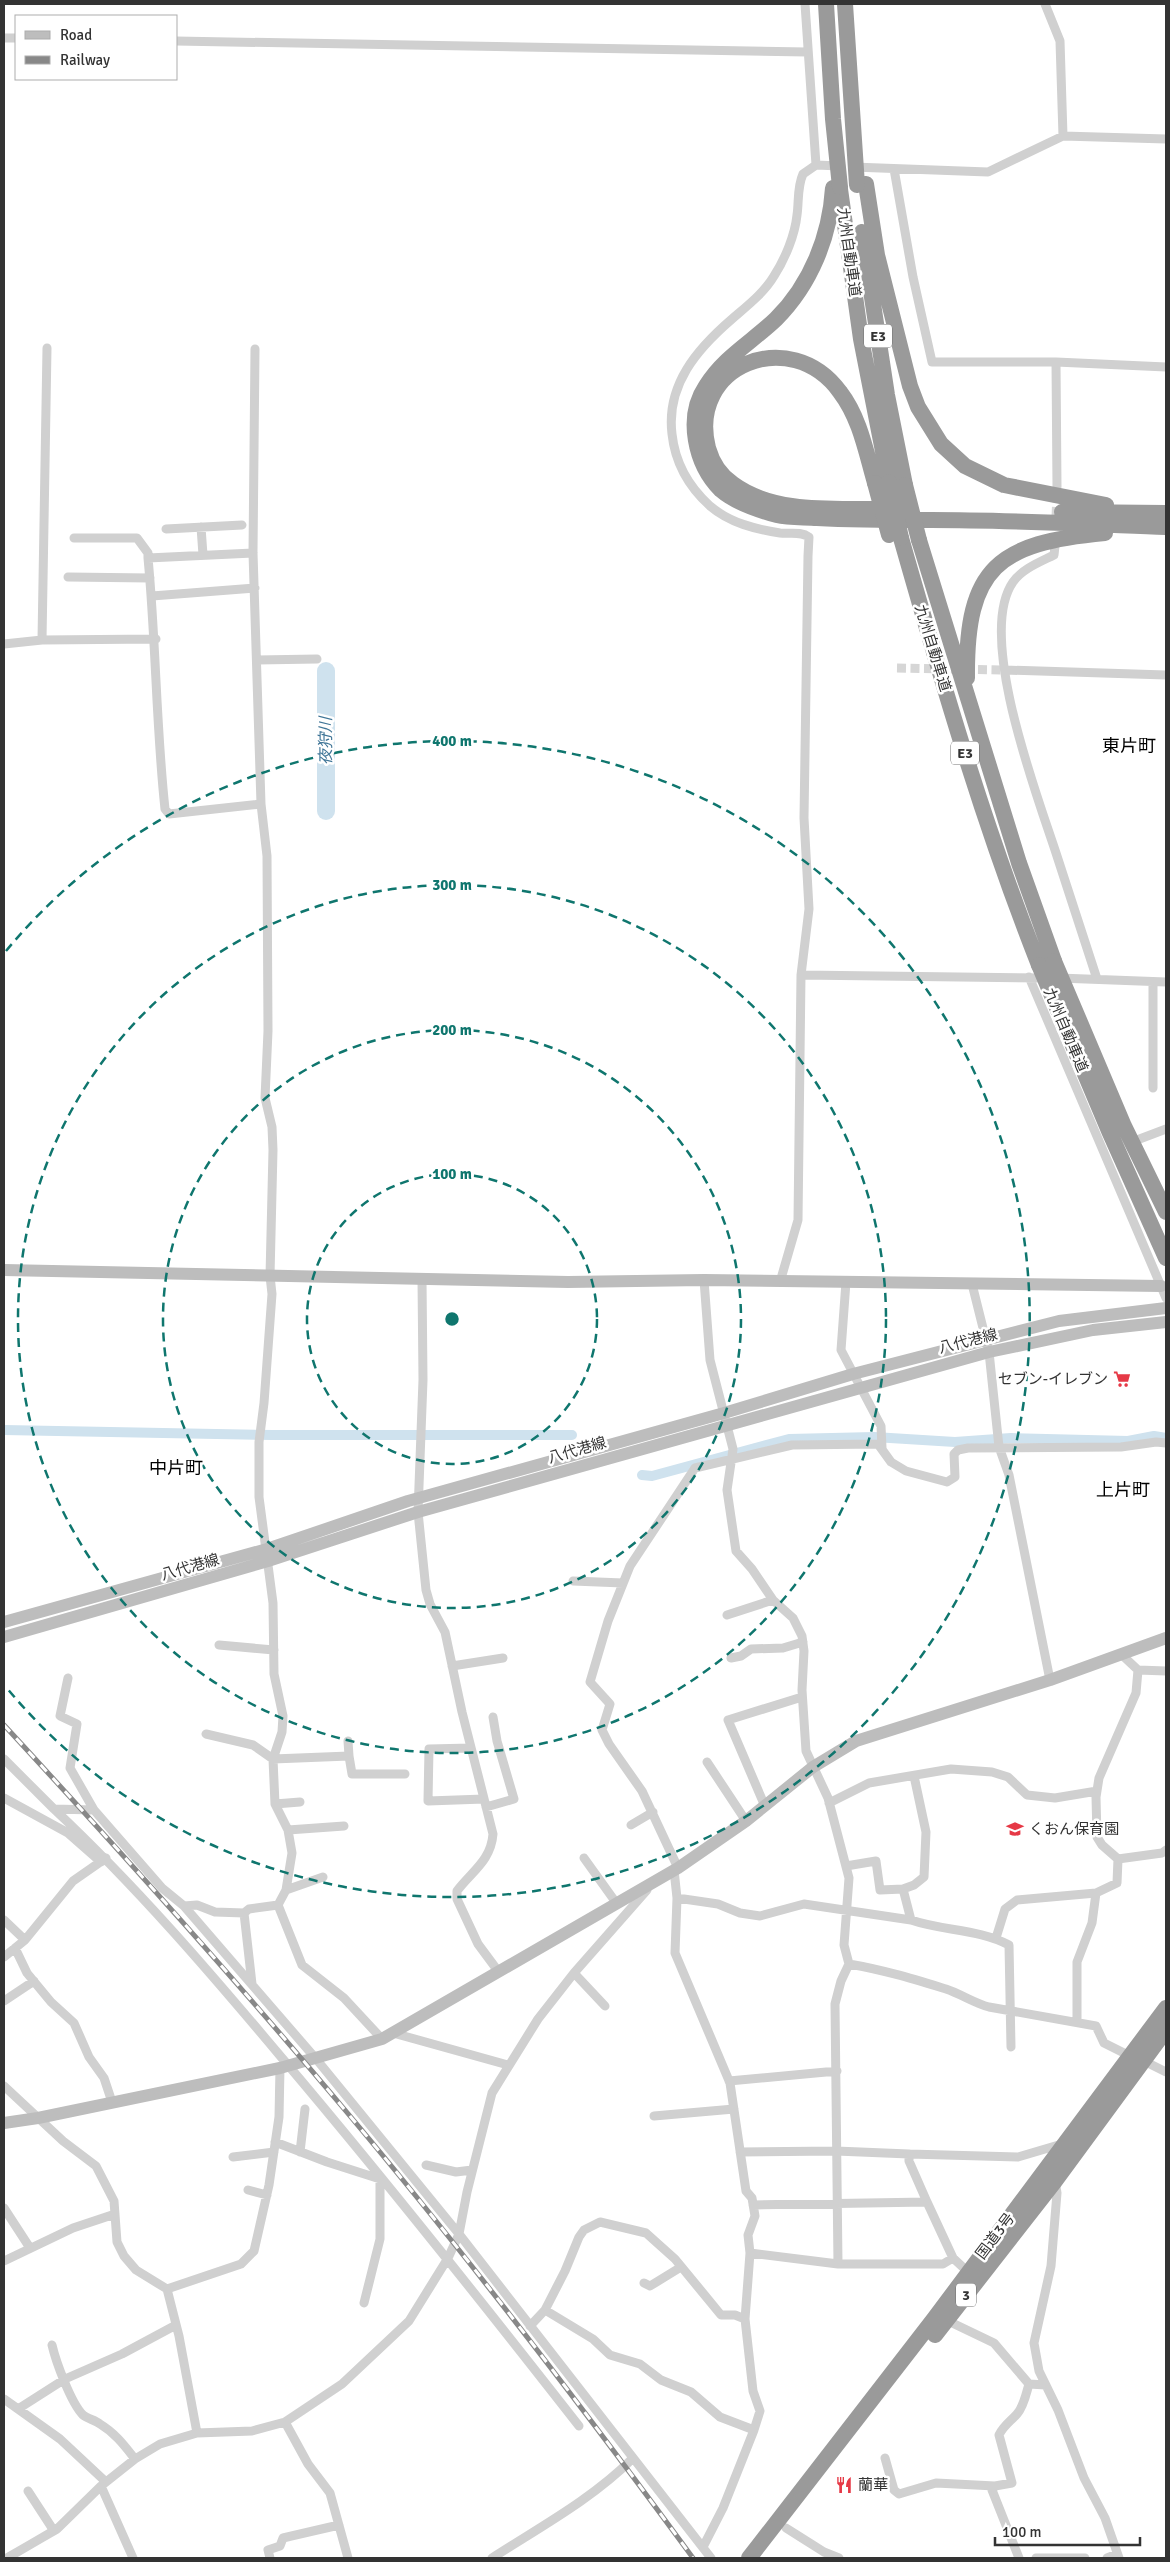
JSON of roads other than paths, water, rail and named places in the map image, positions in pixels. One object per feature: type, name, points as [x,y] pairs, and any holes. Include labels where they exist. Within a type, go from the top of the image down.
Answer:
[{"type":"highway","name":"九州自動車道","points":[[826,4],[837,188],[882,483],[895,536],[1003,868],[1041,968],[1105,1122],[1166,1258]]},
{"type":"highway","points":[[845,4],[847,46],[862,184],[877,255],[910,386],[918,407],[941,444],[965,466],[1004,485],[1026,492],[1148,513],[1164,522]]},
{"type":"highway","name":"九州自動車道","points":[[862,184],[869,284],[887,395],[905,485],[919,540],[1019,863],[1041,968],[1124,1126],[1166,1212]]},
{"type":"highway","points":[[837,188],[824,240],[797,294],[776,319],[730,356],[699,397],[693,422],[696,443],[703,464],[722,491],[754,508],[780,516],[854,520],[1164,522]]},
{"type":"highway","points":[[882,483],[857,423],[845,400],[827,376],[813,366],[785,356],[756,360],[736,369],[710,399],[705,419],[705,435],[717,468],[733,484],[758,498],[790,506],[1148,513]]},
{"type":"highway","points":[[971,711],[967,660],[972,611],[988,576],[1001,562],[1029,546],[1067,536],[1164,522]]},
{"type":"highway","name":"国道3号","points":[[763,2558],[1055,2180],[1137,2058],[1166,2008]]},
{"type":"highway","name":"国道3号","points":[[749,2558],[1066,2142],[1137,2058],[1166,2030]]},
{"type":"street","points":[[804,4],[816,165]]},
{"type":"street","points":[[1045,4],[1060,41],[1063,136]]},
{"type":"street","points":[[178,41],[807,52]]},
{"type":"street","points":[[780,1282],[798,1220],[801,975],[809,909],[804,818],[809,537],[805,534],[780,533],[748,526],[729,519],[711,507],[700,496],[678,462],[671,424],[672,404],[684,371],[712,337],[753,302],[774,277],[784,256],[797,217],[800,181],[803,174],[816,165],[988,172],[1063,136],[1166,139]]},
{"type":"street","points":[[894,169],[913,277],[932,362],[1056,362],[1166,367]]},
{"type":"street","points":[[42,640],[46,348]]},
{"type":"street","points":[[255,349],[253,553],[261,804],[267,856],[268,1031],[265,1098],[272,1127],[270,1276],[272,1294],[264,1403],[259,1442],[259,1497],[273,1604],[274,1674],[283,1716],[282,1732],[273,1759],[275,1804],[288,1830],[292,1853],[286,1890],[278,1905]]},
{"type":"street","points":[[1056,362],[1057,487]]},
{"type":"street","points":[[166,529],[242,524]]},
{"type":"street","points":[[201,527],[203,556]]},
{"type":"street","points":[[74,538],[137,538],[148,553],[156,639],[161,769],[165,810],[168,814],[261,804]]},
{"type":"street","points":[[1055,546],[1054,555],[1032,565],[1013,582],[1002,609],[1001,634],[1004,670],[1029,775],[1097,979]]},
{"type":"street","points":[[148,558],[253,553]]},
{"type":"street","points":[[68,577],[150,578]]},
{"type":"street","points":[[152,596],[255,588]]},
{"type":"street","points":[[4,644],[42,640],[156,639]]},
{"type":"street","points":[[257,660],[317,659]]},
{"type":"street","points":[[1004,670],[1166,675]]},
{"type":"street","points":[[801,975],[1041,968],[1097,979],[1166,982]]},
{"type":"street","points":[[4,1270],[568,1282],[704,1280],[972,1284],[1164,1292],[1106,1154],[1041,968]]},
{"type":"street","points":[[1153,982],[1153,1088]]},
{"type":"street","points":[[1106,1154],[1166,1129]]},
{"type":"street","points":[[422,1279],[418,1512],[426,1590],[430,1604],[445,1632],[471,1748],[493,1834],[492,1842],[474,1875],[457,1891],[457,1899],[478,1944],[498,1971]]},
{"type":"street","points":[[704,1280],[710,1360],[733,1449],[727,1490],[736,1551],[752,1569],[774,1600],[793,1618],[803,1642],[802,1698],[806,1751],[829,1803],[849,1878],[844,1945],[849,1964],[841,1980],[835,2004],[838,2264]]},
{"type":"street","points":[[846,1282],[841,1350],[881,1426],[882,1448]]},
{"type":"street","points":[[972,1284],[989,1352],[999,1447],[1010,1475],[1050,1680]]},
{"type":"street","name":"八代港線","points":[[4,1637],[267,1555],[418,1512],[725,1419],[853,1374],[1059,1320],[1166,1308]]},
{"type":"street","name":"八代港線","points":[[4,1622],[267,1555],[418,1498],[725,1419],[860,1387],[989,1352],[1093,1330],[1166,1322]]},
{"type":"street","points":[[703,2547],[722,2508],[760,2411],[753,2391],[746,2319],[750,2253],[748,2236],[755,2216],[752,2198],[746,2192],[729,2081],[676,1952],[676,1869],[653,1812],[642,1791],[609,1744],[602,1730],[610,1704],[590,1682],[608,1621],[630,1566],[695,1468],[792,1445],[878,1444],[891,1462],[906,1472],[947,1482],[955,1477],[954,1454],[958,1450],[999,1447],[1121,1447],[1156,1442],[1166,1443]]},
{"type":"street","points":[[573,1581],[623,1583]]},
{"type":"street","points":[[727,1615],[774,1600]]},
{"type":"street","points":[[4,2123],[38,2118],[317,2060],[388,2036],[676,1869],[746,1821],[764,1804],[813,1767],[856,1742],[1050,1680],[1166,1638]]},
{"type":"street","points":[[731,1658],[741,1656],[751,1649],[783,1648],[790,1644],[803,1642]]},
{"type":"street","points":[[219,1646],[274,1650]]},
{"type":"street","points":[[1122,1655],[1138,1670],[1166,1671]]},
{"type":"street","points":[[452,1666],[503,1658]]},
{"type":"street","points":[[1118,1860],[1102,1845],[1098,1836],[1097,1791],[1099,1778],[1136,1693],[1138,1670]]},
{"type":"street","points":[[68,1678],[60,1716],[77,1724],[70,1768],[94,1810],[162,1888],[184,1906],[317,2060],[459,2234],[632,2459],[711,2558]]},
{"type":"street","points":[[764,1804],[728,1720],[802,1698]]},
{"type":"street","points":[[471,1748],[429,1749],[428,1801],[485,1803],[514,1799],[497,1741],[493,1717]]},
{"type":"street","points":[[206,1734],[252,1745],[273,1759],[349,1756]]},
{"type":"street","points":[[348,1741],[352,1774],[405,1774]]},
{"type":"street","points":[[4,1759],[201,1961],[285,2067],[448,2258],[579,2426]]},
{"type":"street","points":[[707,1762],[746,1821]]},
{"type":"street","points":[[829,1803],[869,1784],[952,1769],[992,1772],[1008,1777],[1027,1795],[1055,1798],[1097,1791]]},
{"type":"street","points":[[846,1866],[876,1861],[880,1890],[904,1889],[920,1881],[925,1870],[926,1832],[914,1776]]},
{"type":"street","points":[[4,1798],[68,1833],[103,1860]]},
{"type":"street","points":[[275,1804],[300,1802]]},
{"type":"street","points":[[54,1809],[94,1810]]},
{"type":"street","points":[[631,1825],[653,1812]]},
{"type":"street","points":[[288,1830],[344,1826]]},
{"type":"street","points":[[1118,1860],[1162,1853],[1166,1850]]},
{"type":"street","points":[[584,1858],[617,1904]]},
{"type":"street","points":[[4,1957],[24,1940],[73,1880],[103,1860]]},
{"type":"street","points":[[996,1938],[1005,1909],[1017,1900],[1096,1893],[1116,1883],[1118,1860]]},
{"type":"street","points":[[286,1890],[323,1877]]},
{"type":"street","points":[[7,2558],[54,2530],[104,2484],[135,2459],[160,2444],[197,2433],[252,2431],[285,2422],[342,2384],[409,2322],[448,2258],[459,2234],[470,2170],[492,2093],[538,2019],[574,1973],[656,1881]]},
{"type":"street","points":[[904,1889],[911,1920]]},
{"type":"street","points":[[1077,2022],[1077,1962],[1092,1923],[1096,1893]]},
{"type":"street","points":[[676,1898],[718,1904],[740,1913],[760,1916],[804,1904],[911,1920],[927,1926],[996,1938],[1009,1945],[1011,2047]]},
{"type":"street","points":[[184,1906],[197,1905],[215,1912],[244,1913],[249,1909],[278,1905]]},
{"type":"street","points":[[278,1905],[302,1964],[388,2036],[508,2065]]},
{"type":"street","points":[[244,1913],[252,1984]]},
{"type":"street","points":[[4,1920],[24,1940]]},
{"type":"street","points":[[16,1948],[27,1973],[51,2002],[74,2023],[89,2057],[104,2078],[112,2102]]},
{"type":"street","points":[[849,1964],[887,1970],[929,1986],[946,1989],[974,2004],[1096,2026],[1104,2042],[1166,2072]]},
{"type":"street","points":[[574,1973],[605,2006]]},
{"type":"street","points":[[4,2000],[34,1982]]},
{"type":"street","points":[[167,2289],[240,2264],[254,2251],[267,2195],[276,2142],[285,2067]]},
{"type":"street","points":[[729,2081],[837,2071]]},
{"type":"street","points":[[4,2086],[63,2141],[96,2166],[114,2200],[117,2242],[124,2256],[136,2270],[167,2289],[197,2433]]},
{"type":"street","points":[[300,2152],[305,2109]]},
{"type":"street","points":[[654,2116],[734,2109]]},
{"type":"street","points":[[276,2142],[380,2179],[380,2240],[364,2303]]},
{"type":"street","points":[[740,2152],[836,2151],[1018,2157],[1066,2142]]},
{"type":"street","points":[[233,2157],[274,2152]]},
{"type":"street","points":[[909,2154],[909,2161],[953,2258],[968,2272]]},
{"type":"street","points":[[426,2165],[456,2172],[470,2170]]},
{"type":"street","points":[[1055,2180],[1057,2193],[1051,2266],[1034,2343],[1039,2371],[1084,2478],[1105,2518],[1118,2556],[1107,2558]]},
{"type":"street","points":[[248,2190],[267,2195]]},
{"type":"street","points":[[753,2205],[927,2202]]},
{"type":"street","points":[[4,2208],[30,2248]]},
{"type":"street","points":[[4,2261],[73,2228],[115,2214]]},
{"type":"street","points":[[530,2326],[545,2310],[579,2237],[584,2230],[600,2222],[646,2233],[681,2267],[721,2315],[735,2315],[746,2319]]},
{"type":"street","points":[[750,2253],[838,2264],[942,2264],[953,2258]]},
{"type":"street","points":[[644,2283],[650,2286],[681,2267]]},
{"type":"street","points":[[545,2310],[593,2339],[610,2355],[640,2364],[661,2380],[691,2392],[720,2417],[754,2430]]},
{"type":"street","points":[[946,2320],[994,2343],[1029,2384],[1046,2385]]},
{"type":"street","points":[[18,2409],[65,2378],[105,2363],[176,2325]]},
{"type":"street","points":[[52,2345],[58,2366],[76,2406],[84,2416],[117,2435],[135,2459]]},
{"type":"street","points":[[885,2458],[894,2490],[899,2494],[936,2482],[995,2486],[1012,2483],[999,2435],[1004,2424],[1018,2414],[1029,2384]]},
{"type":"street","points":[[4,2399],[60,2439],[104,2484],[133,2558]]},
{"type":"street","points":[[285,2422],[308,2464],[330,2494],[348,2558]]},
{"type":"street","points":[[492,2558],[609,2480],[632,2459]]},
{"type":"street","points":[[995,2486],[992,2490],[1019,2558]]},
{"type":"street","points":[[28,2491],[54,2530]]},
{"type":"street","points":[[270,2558],[268,2550],[280,2546],[283,2538],[339,2525]]},
{"type":"street","points":[[786,2528],[824,2552],[839,2558]]},
{"type":"street","points":[[1036,2558],[1085,2558]]},
{"type":"waterway","name":"夜狩川","points":[[326,671],[326,811]]},
{"type":"waterway","points":[[4,1430],[273,1435],[572,1435]]},
{"type":"waterway","points":[[642,1475],[652,1476],[789,1439],[874,1437],[955,1442],[1011,1438],[1128,1441],[1154,1436],[1166,1438]]},
{"type":"tunnel","points":[[1055,543],[1057,492]]},
{"type":"tunnel","points":[[897,668],[1005,670]]},
{"type":"railway","points":[[4,1725],[222,1967],[395,2170],[525,2334],[693,2558]]},
{"type":"place","name":"セブン-イレブン","points":[[1122,1379]]},
{"type":"place","name":"くおん保育園","points":[[1015,1829]]},
{"type":"place","name":"蘭華","points":[[844,2485]]},
{"type":"district","name":"東片町","points":[[1129,746]]},
{"type":"district","name":"中片町","points":[[176,1468]]},
{"type":"district","name":"上片町","points":[[1123,1490]]}]
